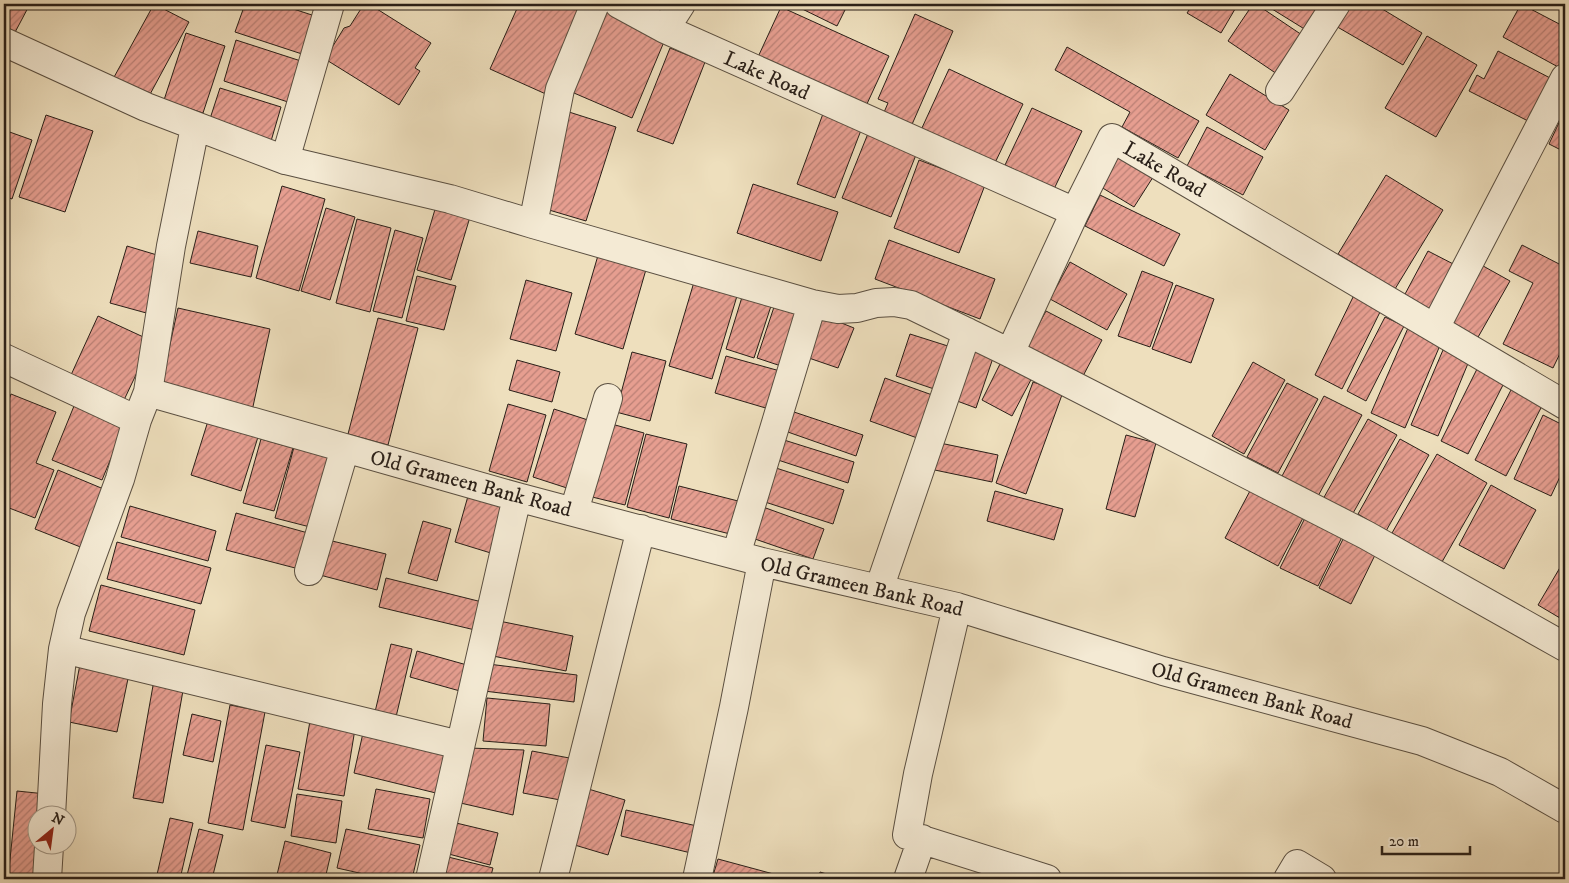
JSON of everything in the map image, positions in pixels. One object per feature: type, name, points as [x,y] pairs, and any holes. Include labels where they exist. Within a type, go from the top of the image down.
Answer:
[{"type":"street","points":[[284,160],[330,4]]},
{"type":"street","points":[[534,224],[560,89],[595,4]]},
{"type":"street","name":"Lake Road","points":[[619,4],[665,30],[1075,212],[1112,138],[1565,405]]},
{"type":"street","points":[[665,30],[681,4]]},
{"type":"street","points":[[1280,91],[1336,4]]},
{"type":"street","points":[[4,42],[146,107],[284,160],[450,199],[812,304],[838,309],[894,302],[911,305],[1010,353],[1366,535],[1565,647]]},
{"type":"street","points":[[1436,328],[1565,78]]},
{"type":"street","points":[[52,806],[63,649],[71,613],[120,479],[137,420],[148,392],[172,246],[195,127]]},
{"type":"street","points":[[1010,353],[1075,212]]},
{"type":"street","points":[[736,555],[812,304]]},
{"type":"street","points":[[878,589],[967,332]]},
{"type":"street","points":[[4,358],[137,420]]},
{"type":"street","name":"Old Grameen Bank Road","points":[[148,392],[517,497],[762,562],[957,607],[1163,671],[1422,741],[1500,772],[1565,809]]},
{"type":"street","points":[[574,511],[608,398]]},
{"type":"street","points":[[309,571],[345,448]]},
{"type":"street","points":[[430,879],[517,497]]},
{"type":"street","points":[[553,879],[641,529]]},
{"type":"street","points":[[697,879],[734,707],[762,562]]},
{"type":"street","points":[[957,607],[918,774],[907,835],[1042,879]]},
{"type":"street","points":[[63,649],[460,745]]},
{"type":"street","points":[[908,879],[922,839]]},
{"type":"street","points":[[47,879],[48,856]]},
{"type":"street","points":[[1288,879],[1297,864],[1322,879]]},
{"type":"building","points":[[4,4],[30,4],[12,38],[4,34]]},
{"type":"building","points":[[154,4],[189,22],[148,98],[113,79]]},
{"type":"building","points":[[245,4],[278,4],[315,16],[302,54],[235,32]]},
{"type":"building","points":[[296,4],[320,4],[317,11]]},
{"type":"building","points":[[364,4],[369,4],[431,43],[415,68],[420,71],[399,105],[325,59],[344,28],[350,26]]},
{"type":"building","points":[[519,4],[588,4],[548,95],[490,69]]},
{"type":"building","points":[[792,4],[848,4],[837,26]]},
{"type":"building","points":[[1179,4],[1238,4],[1221,33],[1187,13],[1189,10]]},
{"type":"building","points":[[1253,4],[1256,4],[1305,37],[1280,76],[1228,41]]},
{"type":"building","points":[[1264,4],[1323,4],[1306,30]]},
{"type":"building","points":[[1346,4],[1374,4],[1422,33],[1403,65],[1334,25]]},
{"type":"building","points":[[1521,4],[1565,27],[1565,59],[1560,68],[1503,37]]},
{"type":"building","points":[[781,7],[889,56],[866,106],[758,57]]},
{"type":"building","points":[[601,9],[666,37],[632,118],[567,90]]},
{"type":"building","points":[[915,14],[953,31],[910,129],[882,117],[888,103],[878,99]]},
{"type":"building","points":[[186,33],[225,46],[203,113],[164,100]]},
{"type":"building","points":[[1427,36],[1477,65],[1436,137],[1385,108]]},
{"type":"building","points":[[236,40],[304,62],[291,103],[224,81]]},
{"type":"building","points":[[1067,47],[1199,121],[1178,158],[1122,127],[1130,112],[1055,70]]},
{"type":"building","points":[[670,48],[705,62],[673,144],[637,131]]},
{"type":"building","points":[[1498,51],[1554,80],[1532,123],[1469,91],[1477,75],[1484,79]]},
{"type":"building","points":[[949,69],[1023,104],[994,165],[921,130]]},
{"type":"building","points":[[1230,74],[1289,110],[1265,150],[1206,115]]},
{"type":"building","points":[[220,88],[281,107],[269,148],[207,128]]},
{"type":"building","points":[[1032,108],[1082,131],[1054,189],[1005,165]]},
{"type":"building","points":[[1565,110],[1565,152],[1549,144]]},
{"type":"building","points":[[824,111],[863,125],[835,198],[797,184]]},
{"type":"building","points":[[569,112],[616,127],[586,221],[539,207]]},
{"type":"building","points":[[46,115],[93,131],[65,212],[19,197]]},
{"type":"building","points":[[1207,127],[1263,157],[1243,195],[1187,166]]},
{"type":"building","points":[[4,130],[32,140],[12,199],[4,196]]},
{"type":"building","points":[[869,131],[918,150],[891,217],[842,198]]},
{"type":"building","points":[[1117,151],[1155,174],[1134,207],[1096,184]]},
{"type":"building","points":[[919,160],[985,185],[959,253],[894,228]]},
{"type":"building","points":[[1386,175],[1443,210],[1395,289],[1338,254]]},
{"type":"building","points":[[753,184],[838,212],[821,261],[737,233]]},
{"type":"building","points":[[282,186],[325,199],[299,291],[256,278]]},
{"type":"building","points":[[1100,195],[1180,234],[1164,266],[1085,226]]},
{"type":"building","points":[[436,206],[470,217],[451,280],[417,270]]},
{"type":"building","points":[[326,208],[355,217],[330,300],[301,291]]},
{"type":"building","points":[[357,219],[391,228],[370,312],[336,303]]},
{"type":"building","points":[[395,230],[423,238],[402,318],[373,311]]},
{"type":"building","points":[[198,231],[258,246],[251,277],[190,263]]},
{"type":"building","points":[[889,240],[995,279],[980,319],[875,279]]},
{"type":"building","points":[[1522,245],[1565,267],[1565,343],[1553,368],[1503,344],[1533,283],[1509,271]]},
{"type":"building","points":[[127,246],[167,258],[150,314],[110,303]]},
{"type":"building","points":[[1428,251],[1463,269],[1439,314],[1404,296]]},
{"type":"building","points":[[599,252],[647,266],[623,349],[575,334]]},
{"type":"building","points":[[1070,262],[1127,294],[1107,330],[1050,299]]},
{"type":"building","points":[[1476,262],[1510,281],[1477,339],[1443,320]]},
{"type":"building","points":[[1142,271],[1173,283],[1150,347],[1118,336]]},
{"type":"building","points":[[417,276],[456,286],[444,330],[406,321]]},
{"type":"building","points":[[526,280],[572,293],[556,351],[510,339]]},
{"type":"building","points":[[694,282],[737,296],[712,379],[669,366]]},
{"type":"building","points":[[1176,285],[1214,299],[1191,363],[1152,349]]},
{"type":"building","points":[[1355,293],[1383,306],[1342,389],[1315,375]]},
{"type":"building","points":[[742,297],[771,306],[754,358],[726,349]]},
{"type":"building","points":[[774,307],[801,316],[784,367],[757,358]]},
{"type":"building","points":[[178,308],[270,329],[252,411],[160,390]]},
{"type":"building","points":[[1046,311],[1102,340],[1083,376],[1027,346]]},
{"type":"building","points":[[819,314],[854,328],[838,368],[803,356]]},
{"type":"building","points":[[98,316],[152,341],[124,400],[71,375]]},
{"type":"building","points":[[1385,317],[1404,326],[1366,401],[1347,391]]},
{"type":"building","points":[[378,318],[418,328],[388,445],[348,434]]},
{"type":"building","points":[[1408,328],[1441,343],[1405,428],[1371,413]]},
{"type":"building","points":[[910,334],[951,347],[937,390],[896,376]]},
{"type":"building","points":[[968,342],[995,352],[976,408],[949,398]]},
{"type":"building","points":[[1443,350],[1469,361],[1438,436],[1411,425]]},
{"type":"building","points":[[632,352],[666,361],[650,421],[616,412]]},
{"type":"building","points":[[726,356],[780,371],[769,409],[715,393]]},
{"type":"building","points":[[1003,358],[1034,374],[1012,416],[982,400]]},
{"type":"building","points":[[517,360],[560,372],[552,402],[509,390]]},
{"type":"building","points":[[1253,362],[1285,380],[1244,454],[1212,436]]},
{"type":"building","points":[[1477,369],[1504,383],[1468,454],[1441,441]]},
{"type":"building","points":[[885,378],[935,396],[920,439],[870,421]]},
{"type":"building","points":[[1033,382],[1063,392],[1026,494],[996,483]]},
{"type":"building","points":[[1287,383],[1318,399],[1278,473],[1247,457]]},
{"type":"building","points":[[1512,388],[1543,404],[1506,476],[1475,460]]},
{"type":"building","points":[[11,394],[56,412],[36,463],[54,470],[35,518],[4,506],[4,413]]},
{"type":"building","points":[[1324,396],[1362,415],[1317,498],[1281,478]]},
{"type":"building","points":[[508,404],[546,415],[527,482],[489,471]]},
{"type":"building","points":[[74,406],[124,427],[102,480],[52,460]]},
{"type":"building","points":[[554,409],[591,421],[570,489],[533,477]]},
{"type":"building","points":[[791,411],[863,435],[856,456],[785,431]]},
{"type":"building","points":[[1543,415],[1565,426],[1565,466],[1551,496],[1514,479]]},
{"type":"building","points":[[1368,419],[1397,435],[1352,515],[1323,499]]},
{"type":"building","points":[[208,421],[258,437],[241,491],[191,475]]},
{"type":"building","points":[[608,423],[644,433],[625,505],[588,496]]},
{"type":"building","points":[[646,434],[687,444],[669,518],[627,507]]},
{"type":"building","points":[[1126,435],[1156,443],[1135,517],[1106,509]]},
{"type":"building","points":[[261,439],[293,448],[274,511],[243,503]]},
{"type":"building","points":[[1400,439],[1429,455],[1386,531],[1358,514]]},
{"type":"building","points":[[784,440],[854,462],[848,483],[778,460]]},
{"type":"building","points":[[935,442],[998,455],[992,482],[930,469]]},
{"type":"building","points":[[294,447],[333,458],[314,528],[275,518]]},
{"type":"building","points":[[1437,454],[1487,483],[1442,562],[1392,533]]},
{"type":"building","points":[[776,468],[844,490],[833,524],[765,502]]},
{"type":"building","points":[[58,470],[106,490],[83,548],[35,529]]},
{"type":"building","points":[[1491,485],[1536,510],[1504,569],[1459,545]]},
{"type":"building","points":[[679,486],[742,502],[734,535],[671,519]]},
{"type":"building","points":[[1251,489],[1304,516],[1278,566],[1225,538]]},
{"type":"building","points":[[995,491],[1063,509],[1054,540],[987,521]]},
{"type":"building","points":[[468,496],[508,508],[494,554],[455,542]]},
{"type":"building","points":[[130,506],[216,531],[208,561],[121,537]]},
{"type":"building","points":[[763,507],[824,529],[813,559],[752,538]]},
{"type":"building","points":[[236,513],[308,533],[299,569],[226,550]]},
{"type":"building","points":[[1306,516],[1343,535],[1318,586],[1280,568]]},
{"type":"building","points":[[423,521],[451,529],[437,581],[408,573]]},
{"type":"building","points":[[1344,537],[1376,553],[1351,604],[1319,588]]},
{"type":"building","points":[[324,539],[386,554],[377,590],[316,574]]},
{"type":"building","points":[[117,542],[211,568],[201,604],[107,579]]},
{"type":"building","points":[[1565,559],[1565,621],[1538,605]]},
{"type":"building","points":[[386,578],[482,602],[475,630],[379,607]]},
{"type":"building","points":[[101,585],[195,610],[184,655],[89,631]]},
{"type":"building","points":[[499,621],[573,636],[566,671],[493,656]]},
{"type":"building","points":[[391,644],[412,649],[396,717],[375,712]]},
{"type":"building","points":[[417,651],[467,665],[460,691],[410,677]]},
{"type":"building","points":[[81,659],[130,669],[117,732],[69,722]]},
{"type":"building","points":[[488,664],[577,675],[574,702],[484,691]]},
{"type":"building","points":[[154,680],[184,685],[163,803],[133,798]]},
{"type":"building","points":[[487,698],[550,704],[546,746],[483,741]]},
{"type":"building","points":[[230,705],[265,712],[243,830],[208,823]]},
{"type":"building","points":[[192,714],[221,721],[213,762],[183,755]]},
{"type":"building","points":[[310,721],[355,729],[344,796],[298,789]]},
{"type":"building","points":[[363,733],[450,753],[440,794],[354,773]]},
{"type":"building","points":[[266,745],[300,752],[285,828],[251,821]]},
{"type":"building","points":[[469,748],[524,750],[513,815],[456,802]]},
{"type":"building","points":[[532,751],[580,760],[571,802],[523,793]]},
{"type":"building","points":[[585,788],[625,800],[608,855],[568,843]]},
{"type":"building","points":[[376,789],[430,799],[423,838],[368,829]]},
{"type":"building","points":[[17,791],[46,794],[42,806],[28,806],[28,856],[39,856],[39,879],[8,879]]},
{"type":"building","points":[[297,794],[342,801],[336,843],[291,836]]},
{"type":"building","points":[[626,810],[697,826],[691,853],[621,836]]},
{"type":"building","points":[[170,818],[193,823],[180,879],[156,879]]},
{"type":"building","points":[[452,822],[498,833],[490,865],[445,853]]},
{"type":"building","points":[[199,829],[223,835],[212,879],[186,879]]},
{"type":"building","points":[[346,829],[420,845],[412,879],[386,879],[337,868]]},
{"type":"building","points":[[285,841],[331,853],[325,879],[276,879]]},
{"type":"building","points":[[444,856],[493,868],[490,879],[439,879]]},
{"type":"building","points":[[718,859],[792,879],[712,879]]},
{"type":"building","points":[[820,872],[843,879],[818,879]]}]
